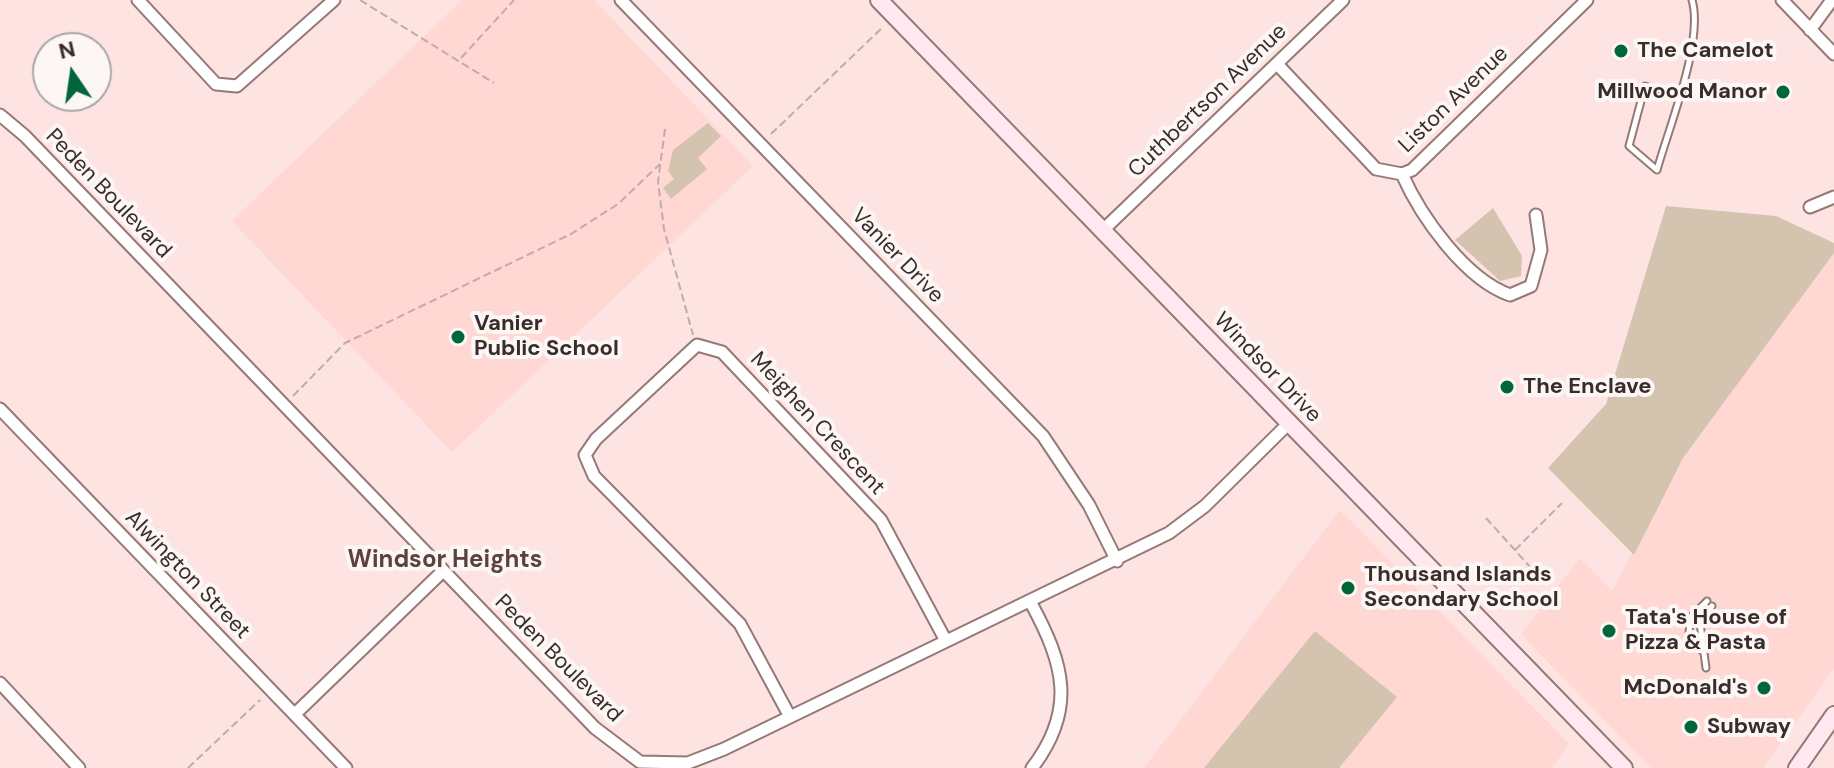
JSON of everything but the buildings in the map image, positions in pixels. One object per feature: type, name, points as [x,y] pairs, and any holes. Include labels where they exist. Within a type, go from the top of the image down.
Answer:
[{"type":"street","points":[[138,0],[216,84],[237,86],[334,0]]},
{"type":"street","name":"Vanier Drive","points":[[621,0],[1043,436],[1089,505],[1117,561]]},
{"type":"street","name":"Windsor Drive","points":[[879,0],[1624,768]]},
{"type":"street","name":"Cuthbertson Avenue","points":[[1102,231],[1343,0]]},
{"type":"street","name":"Liston Avenue","points":[[1277,64],[1376,169],[1402,174],[1412,170],[1587,0]]},
{"type":"street","points":[[1782,0],[1834,54]]},
{"type":"street","points":[[1810,30],[1832,0]]},
{"type":"street","name":"Peden Boulevard","points":[[0,115],[25,136],[595,728],[640,762],[688,763],[1117,561],[1169,533],[1205,506],[1289,423]]},
{"type":"street","points":[[1402,174],[1423,219],[1491,289],[1510,295],[1531,286],[1541,250],[1536,215]]},
{"type":"street","points":[[1810,207],[1834,197]]},
{"type":"street","points":[[697,345],[596,439],[585,455],[594,476],[740,624],[789,715]]},
{"type":"street","name":"Meighen Crescent","points":[[697,345],[722,352],[881,520],[896,542],[946,641]]},
{"type":"street","name":"Alwington Street","points":[[0,409],[346,768]]},
{"type":"street","points":[[295,714],[443,571]]},
{"type":"street","points":[[1031,603],[1048,636],[1064,690],[1058,725],[1032,768]]},
{"type":"street","points":[[0,683],[79,768]]},
{"type":"street","points":[[1797,768],[1834,715]]},
{"type":"lane","points":[[1678,95],[1645,86],[1629,146],[1657,170],[1678,95],[1697,26],[1692,0]]},
{"type":"lane","points":[[1704,652],[1689,635],[1690,618],[1710,603],[1700,623],[1704,652],[1706,668]]},
{"type":"path","points":[[360,0],[460,59],[494,83]]},
{"type":"path","points":[[460,59],[514,0]]},
{"type":"path","points":[[761,145],[894,16]]},
{"type":"path","points":[[665,129],[658,182],[664,229],[697,345]]},
{"type":"path","points":[[284,405],[345,343],[571,234],[618,204],[660,164]]},
{"type":"path","points":[[1515,550],[1562,503]]},
{"type":"path","points":[[1486,518],[1541,579]]},
{"type":"path","points":[[188,768],[271,691]]},
{"type":"shaded area","name":"Vanier Public School","points":[[462,0],[594,0],[753,166],[452,452],[232,221]]},
{"type":"shaded area","points":[[708,123],[721,136],[698,158],[707,169],[671,199],[663,188],[674,179],[668,171],[673,150]]},
{"type":"shaded area","points":[[1666,206],[1776,216],[1834,243],[1834,253],[1683,458],[1634,555],[1548,468],[1606,404]]},
{"type":"shaded area","points":[[1493,208],[1522,256],[1521,276],[1500,281],[1455,240]]},
{"type":"shaded area","points":[[1834,253],[1834,668],[1763,768],[1651,768],[1521,634],[1580,558],[1612,591],[1683,458]]},
{"type":"shaded area","name":"Thousand Islands Secondary School","points":[[1340,510],[1569,744],[1552,768],[1144,768]]},
{"type":"shaded area","points":[[1315,631],[1397,697],[1339,768],[1204,768]]},
{"type":"place","name":"The Camelot","points":[[1621,51]]},
{"type":"place","name":"Millwood Manor","points":[[1783,92]]},
{"type":"place","name":"Vanier Public School","points":[[458,337]]},
{"type":"place","name":"The Enclave","points":[[1507,387]]},
{"type":"place","name":"Thousand Islands Secondary School","points":[[1348,588]]},
{"type":"place","name":"Tata's House of Pizza & Pasta","points":[[1609,631]]},
{"type":"place","name":"McDonald's","points":[[1764,688]]},
{"type":"place","name":"Subway","points":[[1691,727]]},
{"type":"district","name":"Windsor Heights","points":[[445,561]]}]
